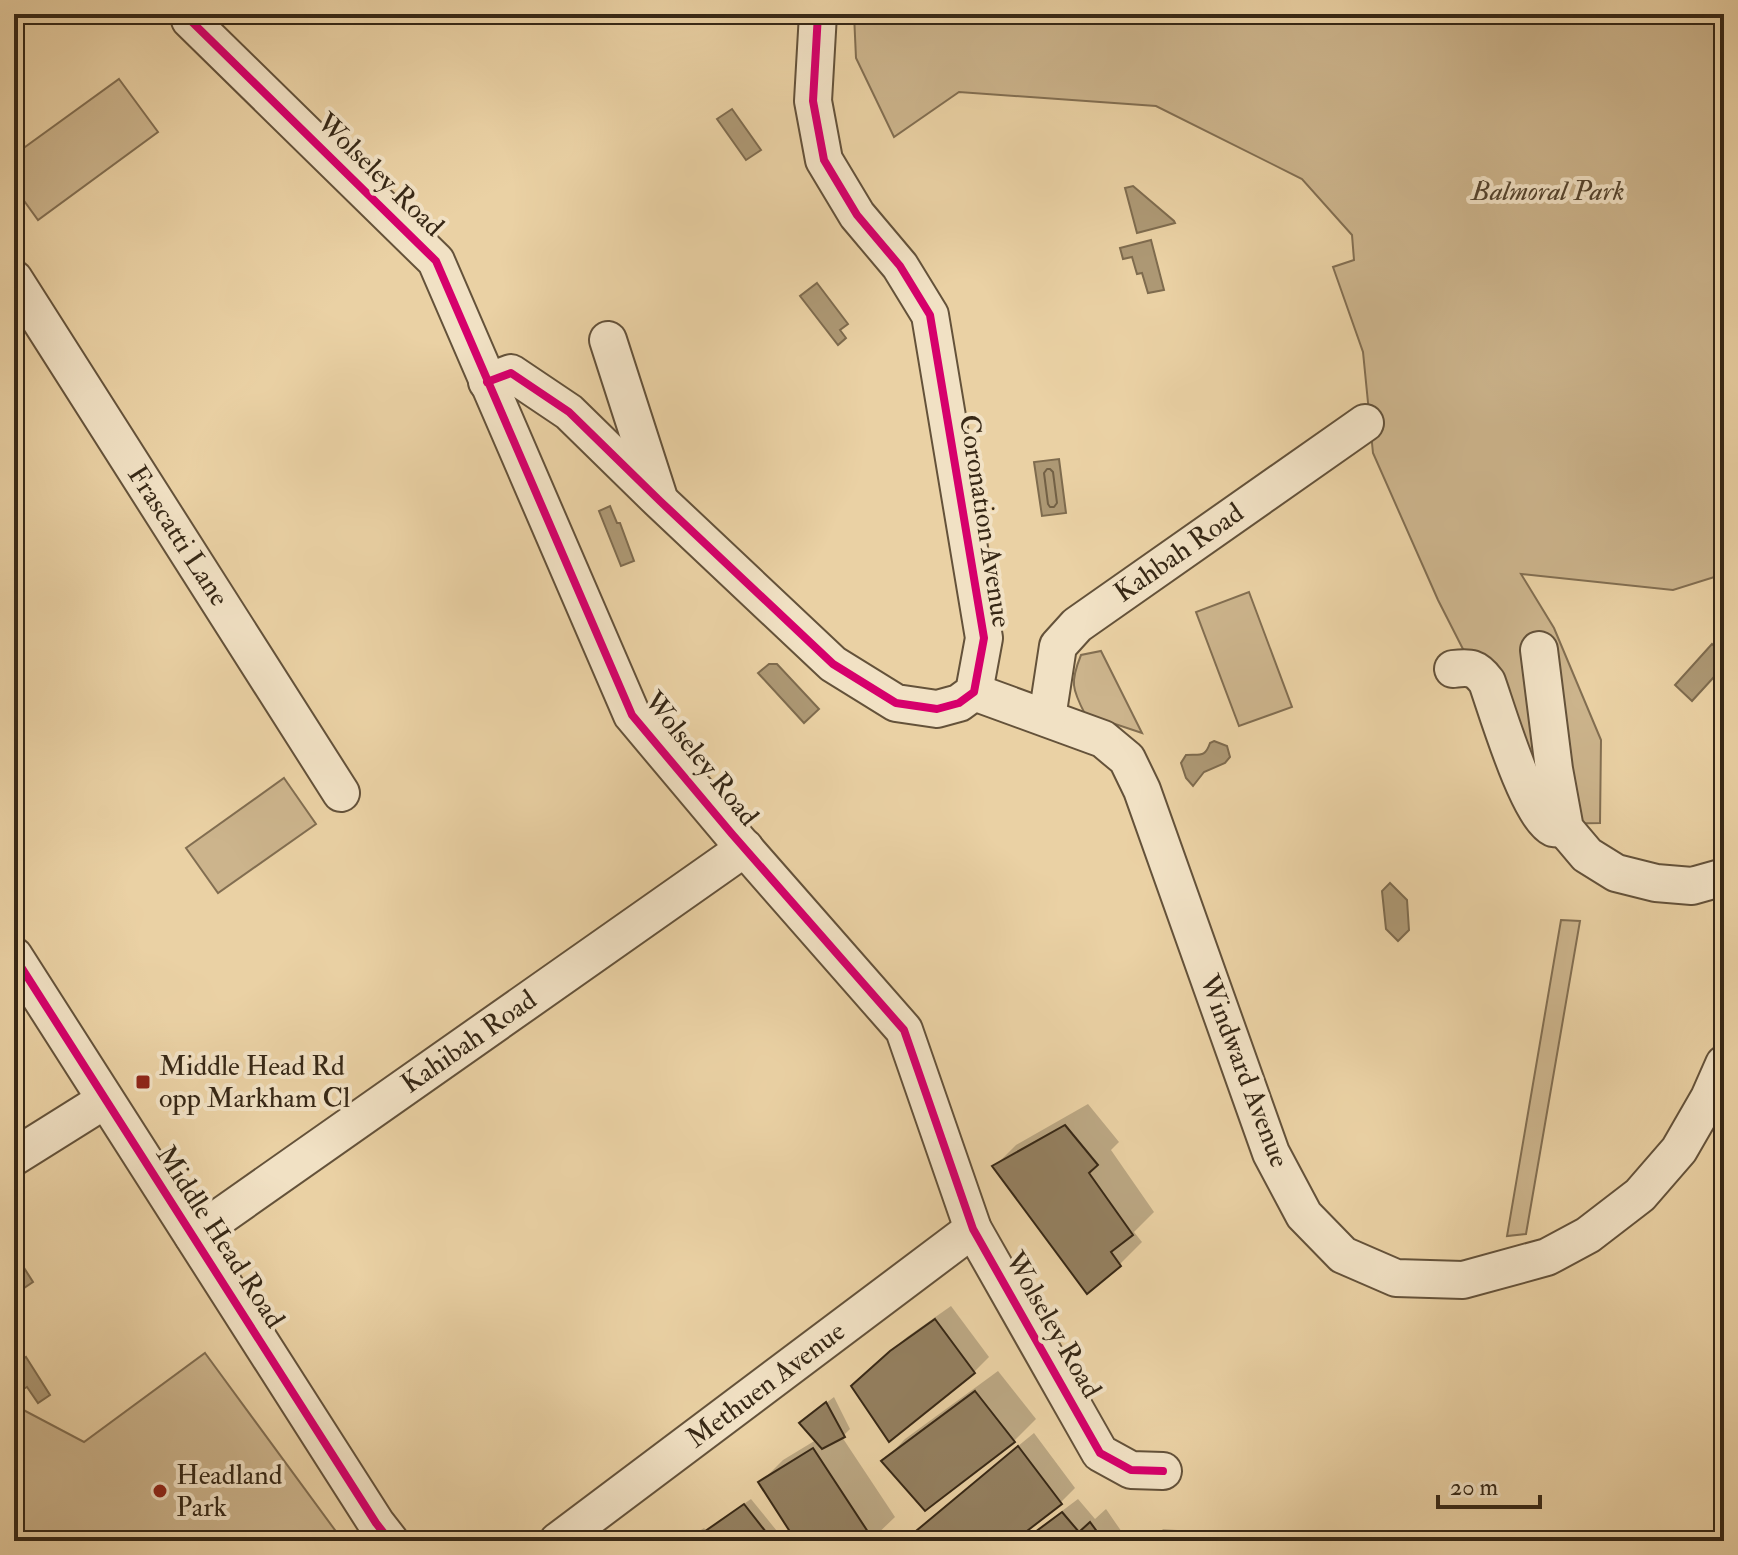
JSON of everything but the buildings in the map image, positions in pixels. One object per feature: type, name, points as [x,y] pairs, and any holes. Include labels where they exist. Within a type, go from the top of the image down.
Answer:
[{"type":"street","name":"Wolseley Road","points":[[189,14],[190,20],[436,261],[632,715],[904,1030],[973,1229],[1100,1453],[1131,1470],[1163,1471]]},
{"type":"street","name":"Coronation Avenue","points":[[818,14],[813,101],[824,160],[857,215],[900,266],[930,315],[984,638],[974,692]]},
{"type":"street","name":"Frascatti Lane","points":[[14,279],[341,793]]},
{"type":"street","points":[[608,340],[660,501]]},
{"type":"street","points":[[487,382],[511,373],[569,412],[833,664],[896,703],[937,709],[959,703],[974,692]]},
{"type":"street","name":"Kahbah Road","points":[[1047,718],[1058,646],[1077,625],[1365,423]]},
{"type":"street","points":[[1539,650],[1565,829],[1587,855],[1616,873],[1656,883],[1692,886],[1724,877]]},
{"type":"street","points":[[1453,669],[1467,667],[1479,671],[1487,682],[1529,797],[1553,828],[1565,829]]},
{"type":"street","name":"Windward Avenue","points":[[974,692],[1103,739],[1127,759],[1142,790],[1271,1153],[1304,1215],[1343,1255],[1396,1278],[1463,1280],[1547,1257],[1588,1235],[1640,1195],[1679,1150],[1709,1098],[1724,1064]]},
{"type":"street","name":"Kahibah Road","points":[[193,1236],[745,848]]},
{"type":"street","name":"Middle Head Road","points":[[14,956],[390,1541]]},
{"type":"street","points":[[14,1157],[105,1100]]},
{"type":"street","name":"Methuen Avenue","points":[[558,1541],[973,1229]]},
{"type":"green space","name":"Balmoral Park","points":[[854,14],[1724,14],[1724,574],[1673,590],[1521,574],[1554,628],[1601,740],[1600,823],[1552,824],[1438,600],[1373,453],[1363,352],[1333,267],[1354,260],[1352,235],[1302,179],[1156,106],[959,92],[894,137],[856,58]]},
{"type":"green space","points":[[119,79],[158,132],[38,220],[14,187],[14,155]]},
{"type":"green space","points":[[1249,592],[1292,707],[1239,726],[1196,612]]},
{"type":"green space","points":[[1101,651],[1142,733],[1085,714],[1074,685],[1077,664],[1081,655]]},
{"type":"green space","points":[[284,778],[316,824],[218,893],[186,848]]},
{"type":"green space","points":[[1561,920],[1580,921],[1526,1234],[1507,1236]]},
{"type":"green space","name":"Headland Park","points":[[205,1353],[343,1541],[14,1541],[14,1405],[84,1442]]},
{"type":"water","points":[[732,109],[761,150],[746,160],[717,119]]},
{"type":"water","points":[[1133,186],[1175,223],[1137,233],[1125,188]]},
{"type":"water","points":[[1151,240],[1164,290],[1148,293],[1142,273],[1137,274],[1132,257],[1123,259],[1120,248]]},
{"type":"water","points":[[817,283],[848,324],[840,330],[846,338],[838,345],[800,296]]},
{"type":"water","points":[[1059,459],[1066,513],[1042,516],[1034,462]]},
{"type":"water","points":[[610,506],[634,561],[621,566],[599,511]]},
{"type":"water","points":[[1712,644],[1724,655],[1724,666],[1692,701],[1675,685]]},
{"type":"water","points":[[769,664],[777,664],[819,709],[804,723],[758,673]]},
{"type":"water","points":[[1214,741],[1227,746],[1230,757],[1225,763],[1204,772],[1193,786],[1186,778],[1181,763],[1186,755],[1204,753]]},
{"type":"water","points":[[1390,883],[1407,900],[1409,930],[1398,941],[1386,929],[1382,891]]},
{"type":"water","points":[[14,1252],[33,1282],[18,1292],[14,1290]]},
{"type":"water","points":[[26,1357],[50,1395],[38,1403],[27,1387],[20,1391],[14,1380],[21,1376],[14,1365]]},
{"type":"cycle path","points":[[189,14],[190,20],[436,261],[632,715],[904,1030],[973,1229],[1100,1453],[1131,1470],[1163,1471]]},
{"type":"cycle path","points":[[487,382],[511,373],[569,412],[833,664],[896,703],[937,709],[959,703],[974,692],[984,638],[930,315],[900,266],[857,215],[824,160],[813,101],[818,14]]},
{"type":"cycle path","points":[[14,956],[390,1541]]},
{"type":"place","name":"Middle Head Rd opp Markham Cl","points":[[143,1082]]},
{"type":"place","name":"Headland Park","points":[[160,1491]]}]
